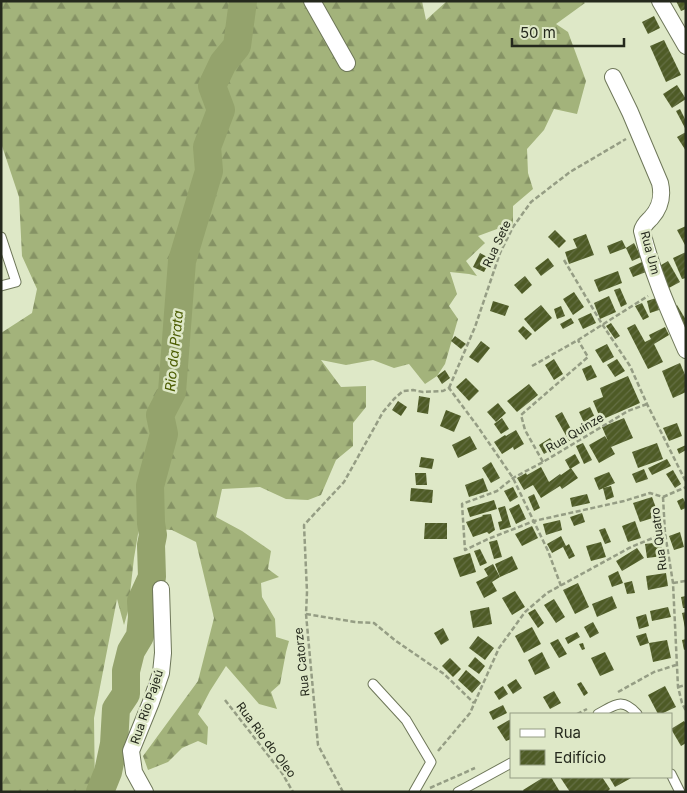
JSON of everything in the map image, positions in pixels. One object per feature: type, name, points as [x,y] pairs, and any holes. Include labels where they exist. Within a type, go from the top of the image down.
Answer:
[{"type":"street","points":[[312,1],[347,63]]},
{"type":"street","points":[[660,1],[686,46]]},
{"type":"street","name":"Rua Um","points":[[613,77],[660,183],[661,201],[655,213],[642,228],[642,232],[660,288],[686,350]]},
{"type":"street","name":"Rua Rio Pajeú","points":[[145,792],[134,772],[131,751],[161,673],[163,653],[161,589]]},
{"type":"lane","points":[[1,237],[16,282],[1,286]]},
{"type":"lane","points":[[374,684],[406,720],[431,762],[414,792]]},
{"type":"lane","points":[[600,713],[617,704],[623,704],[630,707],[636,713]]},
{"type":"lane","points":[[458,792],[510,764]]},
{"type":"lane","points":[[672,776],[680,792]]},
{"type":"path","name":"Rua Sete","points":[[449,388],[475,327],[500,253],[513,226],[526,208],[570,172],[638,131]]},
{"type":"path","points":[[564,260],[602,324],[630,366],[686,482]]},
{"type":"path","points":[[532,366],[578,340],[660,288]]},
{"type":"path","points":[[543,462],[525,430],[521,415],[588,358],[578,340]]},
{"type":"path","points":[[449,388],[513,478],[548,551],[561,586]]},
{"type":"path","name":"Rua Catorze","points":[[344,792],[318,745],[306,614],[304,525],[344,482],[383,412],[394,398],[403,391],[442,391],[449,388]]},
{"type":"path","name":"Rua Quinze","points":[[534,521],[465,550],[462,504],[497,491],[513,478],[628,411],[647,404]]},
{"type":"path","points":[[663,497],[686,486]]},
{"type":"path","name":"Rua Quatro","points":[[534,521],[650,494],[663,497],[664,533],[673,583],[678,687],[686,711]]},
{"type":"path","points":[[431,762],[470,713],[499,648],[525,612],[547,593],[631,547],[664,533]]},
{"type":"path","points":[[673,583],[686,581]]},
{"type":"path","points":[[306,614],[355,622],[374,623],[396,641],[444,674],[474,703]]},
{"type":"path","points":[[611,696],[654,672],[676,664]]},
{"type":"path","points":[[678,687],[686,685]]},
{"type":"path","name":"Rua Rio do Oleo","points":[[225,700],[282,773],[293,792]]},
{"type":"path","points":[[579,713],[594,705]]},
{"type":"path","points":[[430,788],[475,768]]},
{"type":"green space","points":[[1,1],[422,1],[426,20],[447,1],[583,1],[585,3],[556,24],[568,32],[586,81],[577,114],[554,109],[544,130],[527,149],[528,173],[533,189],[513,206],[513,227],[497,229],[478,236],[485,243],[466,261],[477,276],[450,272],[457,294],[449,306],[458,319],[445,364],[437,376],[425,384],[409,364],[394,368],[373,360],[346,365],[321,360],[341,387],[366,386],[366,407],[353,423],[353,446],[336,460],[321,495],[308,500],[286,499],[260,487],[222,489],[216,517],[242,531],[271,551],[268,569],[279,577],[261,583],[262,597],[275,619],[276,637],[289,641],[280,684],[271,692],[277,709],[259,704],[226,666],[198,714],[208,727],[207,745],[198,741],[182,748],[168,762],[148,770],[143,756],[198,681],[214,618],[196,542],[172,530],[139,528],[128,611],[124,625],[117,599],[94,718],[95,792],[1,792],[1,333],[32,313],[37,289],[22,256],[19,197],[1,143]]},
{"type":"building","points":[[676,1],[686,1],[686,9],[681,11]]},
{"type":"building","points":[[654,16],[660,28],[648,34],[642,22]]},
{"type":"building","points":[[664,40],[681,75],[666,82],[650,46]]},
{"type":"building","points":[[677,85],[686,99],[672,108],[663,94]]},
{"type":"building","points":[[680,109],[686,121],[686,130],[676,111]]},
{"type":"building","points":[[686,132],[686,151],[677,137]]},
{"type":"building","points":[[686,226],[686,247],[677,230]]},
{"type":"building","points":[[555,230],[566,241],[559,248],[548,237]]},
{"type":"building","points":[[586,234],[594,255],[569,264],[565,252],[577,248],[573,239]]},
{"type":"building","points":[[622,240],[626,248],[610,254],[607,246]]},
{"type":"building","points":[[634,243],[641,257],[632,261],[626,248]]},
{"type":"building","points":[[686,252],[686,278],[682,279],[673,258]]},
{"type":"building","points":[[480,253],[491,259],[484,272],[473,267]]},
{"type":"building","points":[[548,258],[554,266],[541,276],[535,268]]},
{"type":"building","points":[[668,261],[680,282],[667,289],[656,268]]},
{"type":"building","points":[[642,262],[646,272],[633,277],[629,268]]},
{"type":"building","points":[[618,271],[622,283],[599,292],[594,280]]},
{"type":"building","points":[[525,276],[532,285],[522,294],[514,285]]},
{"type":"building","points":[[620,288],[627,304],[621,307],[614,290]]},
{"type":"building","points":[[574,292],[584,307],[573,315],[563,299]]},
{"type":"building","points":[[609,296],[616,312],[600,319],[594,303]]},
{"type":"building","points":[[656,298],[659,310],[650,313],[647,301]]},
{"type":"building","points":[[493,301],[509,306],[505,316],[490,311]]},
{"type":"building","points":[[642,303],[649,317],[643,320],[635,306]]},
{"type":"building","points":[[541,305],[552,318],[535,332],[524,319]]},
{"type":"building","points":[[677,305],[686,320],[686,330],[669,310]]},
{"type":"building","points":[[561,306],[565,316],[557,319],[554,309]]},
{"type":"building","points":[[591,313],[596,323],[583,329],[578,319]]},
{"type":"building","points":[[571,318],[574,323],[563,329],[560,324]]},
{"type":"building","points":[[611,323],[620,336],[615,339],[606,326]]},
{"type":"building","points":[[635,324],[645,342],[651,339],[649,335],[665,327],[669,335],[654,344],[663,362],[648,369],[627,328]]},
{"type":"building","points":[[523,326],[532,334],[526,340],[518,331]]},
{"type":"building","points":[[455,336],[466,344],[461,349],[451,341]]},
{"type":"building","points":[[481,341],[490,348],[478,363],[469,357]]},
{"type":"building","points":[[607,344],[614,357],[603,363],[595,350]]},
{"type":"building","points":[[554,359],[563,374],[554,380],[545,365]]},
{"type":"building","points":[[617,359],[625,371],[615,377],[607,365]]},
{"type":"building","points":[[680,363],[686,377],[686,392],[673,398],[662,371]]},
{"type":"building","points":[[591,365],[597,377],[587,381],[582,369]]},
{"type":"building","points":[[445,370],[450,378],[442,384],[437,376]]},
{"type":"building","points":[[628,376],[640,403],[601,420],[593,401],[603,397],[600,388]]},
{"type":"building","points":[[466,378],[479,391],[469,401],[456,387]]},
{"type":"building","points":[[529,384],[538,395],[517,412],[507,401]]},
{"type":"building","points":[[419,396],[430,398],[428,414],[417,412]]},
{"type":"building","points":[[398,401],[407,407],[401,416],[392,410]]},
{"type":"building","points":[[498,403],[506,413],[496,422],[487,412]]},
{"type":"building","points":[[590,407],[598,424],[587,429],[579,412]]},
{"type":"building","points":[[446,410],[461,416],[454,432],[440,426]]},
{"type":"building","points":[[562,412],[572,431],[574,430],[578,436],[569,441],[555,416]]},
{"type":"building","points":[[502,418],[509,429],[501,434],[494,424]]},
{"type":"building","points":[[624,418],[633,438],[611,447],[615,454],[599,463],[589,445],[605,436],[608,441],[602,427]]},
{"type":"building","points":[[677,423],[682,436],[669,441],[663,428]]},
{"type":"building","points":[[516,430],[524,444],[514,450],[513,447],[502,454],[494,442]]},
{"type":"building","points":[[470,436],[477,449],[458,458],[452,445]]},
{"type":"building","points":[[550,438],[556,447],[544,454],[539,445]]},
{"type":"building","points":[[583,443],[592,460],[584,464],[576,446]]},
{"type":"building","points":[[657,443],[663,459],[638,468],[632,452]]},
{"type":"building","points":[[686,445],[686,450],[679,454],[677,449]]},
{"type":"building","points":[[575,454],[580,463],[570,469],[565,460]]},
{"type":"building","points":[[421,457],[434,459],[432,469],[419,467]]},
{"type":"building","points":[[667,459],[671,466],[652,475],[648,468]]},
{"type":"building","points":[[491,462],[500,478],[491,483],[482,468]]},
{"type":"building","points":[[541,467],[549,482],[571,468],[578,478],[562,489],[560,486],[541,498],[533,485],[524,490],[517,478]]},
{"type":"building","points":[[644,469],[648,479],[636,483],[632,474]]},
{"type":"building","points":[[673,470],[681,484],[675,488],[666,474]]},
{"type":"building","points":[[609,472],[615,483],[599,490],[594,478]]},
{"type":"building","points":[[415,473],[426,473],[427,485],[416,485]]},
{"type":"building","points":[[483,478],[488,491],[469,497],[465,485]]},
{"type":"building","points":[[611,486],[614,497],[606,500],[603,488]]},
{"type":"building","points":[[513,487],[518,497],[510,502],[504,491]]},
{"type":"building","points":[[411,488],[433,490],[432,503],[410,501]]},
{"type":"building","points":[[534,494],[540,508],[534,511],[528,497]]},
{"type":"building","points":[[587,494],[590,503],[572,507],[570,498]]},
{"type":"building","points":[[652,497],[659,516],[640,522],[633,503]]},
{"type":"building","points":[[683,498],[686,508],[681,510],[677,501]]},
{"type":"building","points":[[494,500],[497,509],[470,517],[467,508]]},
{"type":"building","points":[[519,504],[526,519],[516,524],[509,509]]},
{"type":"building","points":[[505,506],[511,527],[500,530],[498,522],[502,521],[498,508]]},
{"type":"building","points":[[582,513],[585,522],[574,526],[570,517]]},
{"type":"building","points":[[491,514],[495,530],[489,534],[487,532],[473,537],[466,522],[482,515]]},
{"type":"building","points":[[560,520],[562,530],[546,535],[543,524]]},
{"type":"building","points":[[635,521],[641,538],[628,542],[622,526]]},
{"type":"building","points":[[425,523],[447,523],[447,539],[424,539]]},
{"type":"building","points":[[532,526],[538,538],[522,546],[515,534]]},
{"type":"building","points":[[605,528],[611,542],[605,544],[599,530]]},
{"type":"building","points":[[680,532],[684,547],[674,550],[669,536]]},
{"type":"building","points":[[561,536],[566,546],[569,544],[575,556],[569,559],[563,547],[552,553],[547,544]]},
{"type":"building","points":[[497,540],[502,557],[494,559],[489,542]]},
{"type":"building","points":[[601,542],[606,557],[591,561],[586,546]]},
{"type":"building","points":[[661,542],[663,556],[647,558],[645,544]]},
{"type":"building","points":[[637,548],[644,558],[622,571],[616,561]]},
{"type":"building","points":[[480,549],[487,563],[480,566],[474,551]]},
{"type":"building","points":[[470,553],[476,572],[460,577],[453,558]]},
{"type":"building","points":[[512,556],[518,569],[500,577],[495,564]]},
{"type":"building","points":[[493,564],[500,577],[492,582],[497,591],[484,598],[476,582],[488,576],[484,569]]},
{"type":"building","points":[[618,571],[623,583],[612,587],[608,576]]},
{"type":"building","points":[[666,573],[668,586],[648,590],[646,576]]},
{"type":"building","points":[[632,581],[635,593],[627,594],[624,583]]},
{"type":"building","points":[[578,583],[589,607],[575,614],[563,590]]},
{"type":"building","points":[[515,591],[525,607],[512,615],[502,598]]},
{"type":"building","points":[[612,596],[617,608],[597,617],[592,604]]},
{"type":"building","points":[[686,596],[686,608],[683,608],[681,597]]},
{"type":"building","points":[[554,599],[565,617],[556,623],[544,605]]},
{"type":"building","points":[[489,607],[492,624],[473,628],[470,611]]},
{"type":"building","points":[[668,607],[671,617],[652,621],[650,611]]},
{"type":"building","points":[[535,609],[544,623],[538,628],[528,613]]},
{"type":"building","points":[[686,612],[686,627],[685,628],[682,613]]},
{"type":"building","points":[[646,614],[649,626],[639,629],[636,617]]},
{"type":"building","points":[[593,622],[599,633],[590,638],[584,627]]},
{"type":"building","points":[[532,627],[541,644],[524,653],[515,636]]},
{"type":"building","points":[[443,628],[449,640],[441,645],[434,633]]},
{"type":"building","points":[[577,632],[580,637],[568,644],[565,638]]},
{"type":"building","points":[[646,633],[649,643],[640,646],[636,636]]},
{"type":"building","points":[[478,636],[494,648],[485,660],[469,648]]},
{"type":"building","points":[[558,639],[567,654],[559,658],[550,643]]},
{"type":"building","points":[[686,639],[686,649],[684,650],[682,640]]},
{"type":"building","points":[[667,640],[671,658],[653,662],[649,643]]},
{"type":"building","points":[[583,643],[585,649],[582,650],[579,644]]},
{"type":"building","points":[[542,652],[550,668],[535,675],[528,660]]},
{"type":"building","points":[[605,652],[614,670],[600,676],[591,658]]},
{"type":"building","points":[[475,657],[485,666],[479,674],[468,666]]},
{"type":"building","points":[[450,658],[461,669],[453,677],[442,666]]},
{"type":"building","points":[[466,670],[481,683],[472,693],[458,680]]},
{"type":"building","points":[[516,679],[522,688],[513,694],[507,685]]},
{"type":"building","points":[[581,682],[588,693],[584,696],[577,684]]},
{"type":"building","points":[[503,686],[508,694],[499,700],[494,692]]},
{"type":"building","points":[[665,686],[676,707],[663,713],[657,713],[648,695]]},
{"type":"building","points":[[554,691],[561,703],[550,709],[543,697]]},
{"type":"building","points":[[503,705],[507,713],[493,720],[489,712]]},
{"type":"building","points":[[510,720],[510,739],[506,741],[497,727]]},
{"type":"building","points":[[684,721],[686,724],[686,743],[681,746],[672,728]]},
{"type":"building","points":[[542,778],[552,778],[560,792],[524,792],[523,790]]},
{"type":"building","points":[[561,778],[603,778],[610,789],[607,792],[570,792]]},
{"type":"building","points":[[610,778],[631,778],[615,787]]},
{"type":"waterway","name":"Rio da Prata","points":[[100,792],[108,772],[114,744],[116,709],[126,694],[126,671],[131,651],[140,636],[141,601],[152,577],[151,545],[153,535],[150,486],[164,434],[160,415],[172,392],[182,261],[209,171],[207,147],[221,110],[212,86],[223,63],[237,46],[243,1]]}]
